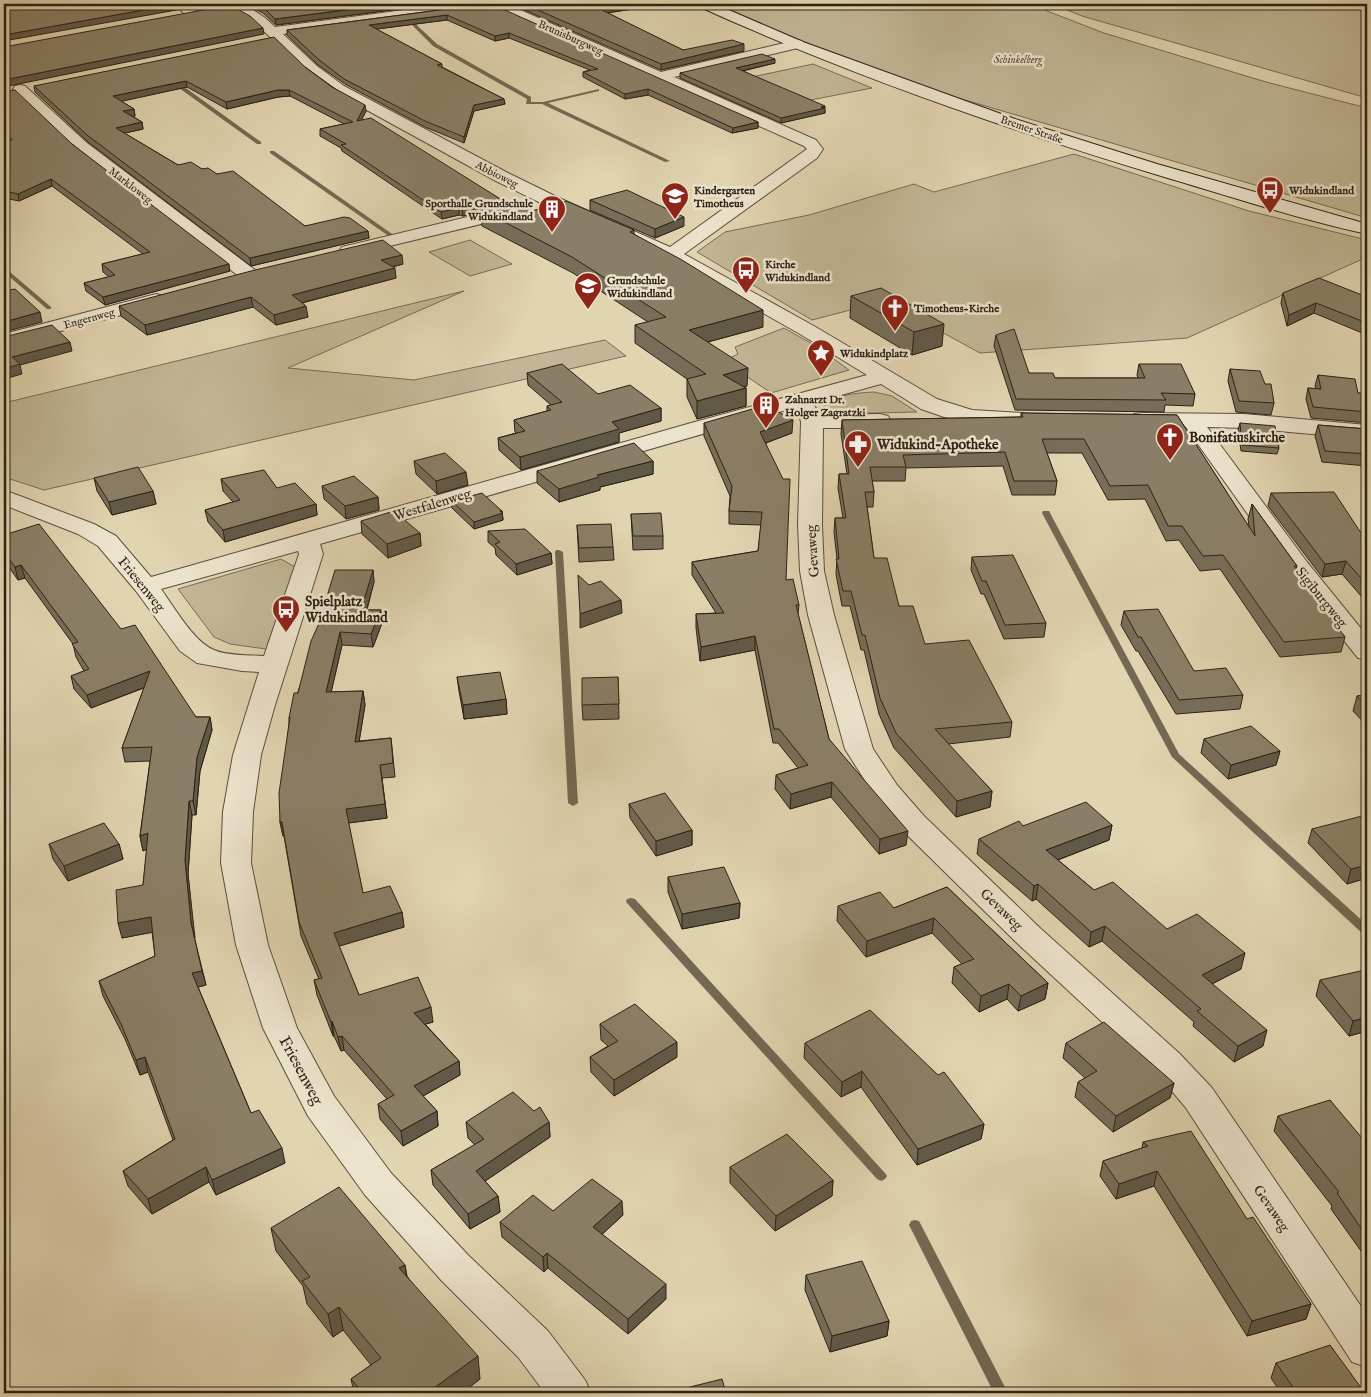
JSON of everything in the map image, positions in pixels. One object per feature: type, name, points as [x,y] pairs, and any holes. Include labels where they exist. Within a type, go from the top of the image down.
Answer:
[{"type":"street","points":[[173,16],[185,8],[211,9],[236,4]]},
{"type":"street","name":"Abbioweg","points":[[236,4],[257,17],[312,69],[339,89],[472,162],[553,202],[672,254],[807,330],[884,377]]},
{"type":"street","name":"Brunisburgweg","points":[[258,41],[275,34],[470,5],[490,4],[502,6],[810,143],[815,149],[811,155],[672,254]]},
{"type":"street","name":"Bremer Straße","points":[[705,4],[797,44],[934,96],[1090,149],[1202,184],[1367,229]]},
{"type":"street","points":[[660,76],[797,44]]},
{"type":"street","points":[[4,92],[39,86]]},
{"type":"street","name":"Markloweg","points":[[20,89],[88,152],[248,274]]},
{"type":"street","points":[[334,254],[553,202]]},
{"type":"street","points":[[230,279],[267,270]]},
{"type":"street","name":"Engernweg","points":[[4,340],[174,295]]},
{"type":"street","points":[[805,411],[884,377],[929,404],[951,414],[982,418],[1036,418]]},
{"type":"street","points":[[805,411],[896,420]]},
{"type":"street","name":"Westfalenweg","points":[[145,586],[307,542],[719,420],[805,411]]},
{"type":"street","name":"Gevaweg","points":[[805,411],[812,571],[823,622],[859,749],[886,791],[913,823],[1029,936],[1168,1063],[1199,1098],[1367,1349]]},
{"type":"street","points":[[1126,418],[1244,421],[1367,432]]},
{"type":"street","name":"Sigiburgweg","points":[[1191,420],[1277,542],[1367,652]]},
{"type":"street","name":"Friesenweg","points":[[7,501],[86,528],[107,541],[145,586],[189,644],[206,657],[242,663],[275,664]]},
{"type":"street","name":"Friesenweg","points":[[307,542],[311,554],[247,754],[238,812],[236,863],[252,945],[280,1028],[321,1106],[378,1184],[456,1268],[533,1344],[570,1393]]},
{"type":"green space","name":"Schinkelberg","points":[[716,4],[1029,4],[1104,33],[1266,82],[1367,108],[1367,215],[1364,217],[941,93],[807,43]]},
{"type":"green space","points":[[1052,4],[1367,4],[1367,98],[1082,16]]},
{"type":"green space","points":[[813,64],[872,88],[811,100],[752,77]]},
{"type":"green space","points":[[1074,154],[1249,211],[1367,240],[1367,257],[1187,338],[980,353],[885,301],[812,320],[697,252],[725,232],[809,215],[914,184],[934,192]]},
{"type":"green space","points":[[470,240],[512,264],[470,276],[429,252]]},
{"type":"green space","points":[[464,291],[288,368],[414,380],[605,340],[626,356],[44,490],[4,477],[4,403]]},
{"type":"green space","points":[[784,328],[816,346],[849,370],[771,393],[724,361],[738,354],[735,347]]},
{"type":"green space","points":[[874,392],[892,396],[917,412],[831,414],[823,407],[833,399]]},
{"type":"green space","points":[[281,559],[295,567],[266,649],[230,644],[214,637],[178,589]]},
{"type":"building","points":[[4,4],[177,4],[4,35]]},
{"type":"building","points":[[256,4],[392,4],[275,19],[263,7]]},
{"type":"building","points":[[524,4],[628,4],[598,8],[683,50],[732,40],[744,44],[661,64]]},
{"type":"building","points":[[230,5],[250,16],[263,28],[4,80],[4,47]]},
{"type":"building","points":[[470,6],[498,7],[758,122],[733,128],[648,89],[625,94],[583,72],[598,69],[509,33],[495,36],[447,15],[369,25],[442,64],[437,65],[504,99],[474,105],[464,137],[425,121],[344,79],[318,59],[287,30]]},
{"type":"building","points":[[274,37],[305,67],[332,87],[365,105],[357,121],[371,118],[502,200],[441,212],[341,145],[346,144],[320,129],[353,122],[289,90],[278,90],[226,102],[186,81],[113,96],[134,109],[123,111],[142,122],[116,128],[178,165],[191,162],[202,169],[208,168],[217,174],[233,171],[305,226],[344,217],[350,218],[368,231],[250,258],[87,135],[34,86]]},
{"type":"building","points":[[762,54],[775,59],[736,68],[825,106],[821,107],[825,108],[781,118],[680,73]]},
{"type":"building","points":[[15,90],[72,144],[229,264],[103,297],[84,283],[115,275],[102,264],[150,252],[51,179],[18,194],[4,191],[4,143],[12,140],[4,129],[4,91]]},
{"type":"building","points":[[627,190],[684,217],[655,229],[590,200]]},
{"type":"building","points":[[566,201],[634,230],[630,232],[682,260],[763,310],[689,330],[748,368],[723,375],[746,388],[697,401],[687,379],[706,374],[635,325],[666,317],[572,257],[481,210],[518,202],[532,211]]},
{"type":"building","points":[[383,240],[402,255],[381,260],[395,268],[292,295],[306,306],[274,315],[251,297],[145,325],[119,306],[251,271]]},
{"type":"building","points":[[1319,278],[1367,297],[1367,323],[1316,303],[1289,315],[1283,293]]},
{"type":"building","points":[[881,288],[944,324],[914,332],[851,296]]},
{"type":"building","points":[[15,289],[40,312],[4,322],[4,291]]},
{"type":"building","points":[[52,325],[70,342],[12,357],[20,364],[4,369],[4,337]]},
{"type":"building","points":[[1014,329],[1029,373],[1053,373],[1055,378],[1145,378],[1139,364],[1181,364],[1195,394],[1161,393],[1166,400],[1016,399],[996,335]]},
{"type":"building","points":[[562,364],[598,394],[630,385],[661,408],[612,422],[619,429],[520,457],[498,438],[525,431],[514,420],[551,410],[547,406],[562,402],[527,373]]},
{"type":"building","points":[[1230,369],[1260,371],[1265,384],[1271,384],[1274,403],[1239,401]]},
{"type":"building","points":[[1318,375],[1355,379],[1358,393],[1367,394],[1367,412],[1313,407],[1308,388],[1321,389]]},
{"type":"building","points":[[766,405],[793,420],[760,432],[783,479],[790,479],[786,580],[793,579],[799,605],[796,605],[829,739],[908,831],[880,839],[832,782],[791,794],[776,775],[808,765],[779,729],[774,729],[755,636],[701,647],[696,614],[724,613],[692,562],[758,551],[762,512],[729,511],[732,486],[704,423]]},
{"type":"building","points":[[1021,413],[1177,415],[1255,536],[1252,504],[1297,566],[1294,566],[1309,587],[1307,587],[1345,637],[1284,642],[1223,555],[1203,556],[1182,526],[1168,526],[1148,485],[1110,486],[1084,439],[1042,439],[1057,481],[1014,481],[1005,452],[903,455],[906,467],[870,467],[874,492],[865,492],[874,558],[887,558],[899,606],[913,606],[925,644],[969,640],[1012,722],[935,729],[992,791],[957,801],[896,733],[880,698],[865,635],[862,635],[851,591],[843,591],[836,559],[839,559],[835,518],[846,518],[839,474],[849,474],[842,420],[1023,417]]},
{"type":"building","points":[[1240,423],[1275,426],[1279,448],[1242,445]]},
{"type":"building","points":[[1318,425],[1367,429],[1367,454],[1325,451]]},
{"type":"building","points":[[634,443],[653,461],[597,475],[599,477],[559,489],[537,471]]},
{"type":"building","points":[[445,453],[466,472],[436,481],[414,461]]},
{"type":"building","points":[[138,467],[153,491],[109,502],[94,478]]},
{"type":"building","points":[[264,470],[277,488],[295,483],[316,504],[223,530],[205,510],[240,500],[221,479]]},
{"type":"building","points":[[354,476],[378,497],[345,506],[322,486]]},
{"type":"building","points":[[1334,492],[1365,539],[1367,538],[1367,585],[1346,561],[1325,564],[1271,493]]},
{"type":"building","points":[[482,493],[503,513],[474,522],[452,501]]},
{"type":"building","points":[[394,511],[420,533],[387,544],[361,521]]},
{"type":"building","points":[[661,513],[663,536],[633,536],[631,514]]},
{"type":"building","points":[[39,524],[121,629],[135,625],[196,717],[210,717],[197,757],[193,801],[189,801],[185,860],[191,923],[202,971],[192,973],[251,1113],[259,1110],[282,1148],[212,1180],[206,1167],[148,1199],[123,1171],[175,1139],[145,1057],[136,1060],[121,1024],[99,981],[155,956],[151,917],[118,923],[116,890],[143,885],[148,833],[140,836],[152,747],[122,748],[150,671],[87,695],[71,676],[89,669],[72,644],[78,642],[21,565],[15,567],[4,552],[4,535]]},
{"type":"building","points":[[611,524],[613,547],[579,548],[577,525]]},
{"type":"building","points":[[525,529],[551,553],[516,564],[495,544],[500,542],[488,531]]},
{"type":"building","points":[[1013,555],[1046,623],[1005,625],[986,581],[982,581],[972,557]]},
{"type":"building","points":[[335,570],[373,570],[361,610],[381,610],[371,634],[340,632],[326,692],[363,691],[355,742],[391,738],[393,763],[380,765],[385,804],[346,809],[363,893],[390,886],[402,912],[334,933],[359,995],[418,977],[431,1007],[414,1013],[459,1061],[414,1086],[437,1111],[401,1131],[378,1104],[394,1095],[342,1036],[338,1037],[314,980],[322,978],[299,922],[282,822],[280,822],[279,793],[294,693],[298,693],[311,641],[333,593],[328,593]]},
{"type":"building","points":[[578,575],[589,585],[601,581],[621,600],[580,614]]},
{"type":"building","points":[[1158,609],[1194,671],[1226,668],[1243,695],[1179,700],[1141,637],[1138,637],[1124,611]]},
{"type":"building","points":[[500,672],[506,699],[463,705],[457,677]]},
{"type":"building","points":[[618,677],[619,704],[582,705],[582,678]]},
{"type":"building","points":[[1367,695],[1367,708],[1357,696]]},
{"type":"building","points":[[1251,726],[1280,751],[1231,765],[1204,739]]},
{"type":"building","points":[[665,793],[692,830],[656,841],[629,804]]},
{"type":"building","points":[[1086,802],[1112,825],[1046,850],[1094,890],[1113,882],[1167,929],[1197,914],[1245,953],[1202,975],[1267,1030],[1238,1046],[1197,1011],[1201,1009],[1105,926],[1091,932],[1038,884],[1034,886],[979,839],[1019,821],[1023,826]]},
{"type":"building","points":[[1362,816],[1367,821],[1367,865],[1351,869],[1312,829]]},
{"type":"building","points":[[104,823],[119,844],[64,866],[49,844]]},
{"type":"building","points":[[724,867],[740,903],[682,914],[668,877]]},
{"type":"building","points":[[947,887],[1048,983],[1021,996],[1009,984],[981,996],[954,967],[974,959],[934,918],[867,941],[838,906],[880,892],[894,908]]},
{"type":"building","points":[[1365,970],[1367,973],[1367,1017],[1353,1021],[1320,980]]},
{"type":"building","points":[[635,1004],[677,1042],[614,1080],[590,1057],[618,1041],[600,1024]]},
{"type":"building","points":[[870,1010],[938,1075],[944,1072],[984,1124],[918,1149],[862,1071],[842,1082],[805,1043]]},
{"type":"building","points":[[1104,1022],[1174,1083],[1116,1116],[1078,1082],[1097,1071],[1066,1043]]},
{"type":"building","points":[[513,1092],[534,1111],[540,1107],[549,1122],[476,1171],[498,1196],[468,1214],[431,1170],[484,1139],[466,1122]]},
{"type":"building","points":[[1330,1100],[1367,1144],[1367,1237],[1337,1193],[1339,1192],[1278,1116]]},
{"type":"building","points":[[1191,1131],[1247,1219],[1253,1217],[1311,1304],[1252,1321],[1157,1171],[1119,1184],[1103,1161],[1148,1146],[1143,1142]]},
{"type":"building","points":[[787,1134],[833,1180],[776,1216],[730,1167]]},
{"type":"building","points":[[592,1179],[622,1201],[593,1227],[666,1284],[628,1319],[547,1253],[543,1257],[500,1222],[533,1195],[553,1211]]},
{"type":"building","points":[[339,1187],[405,1265],[399,1268],[478,1356],[427,1393],[363,1393],[351,1379],[381,1358],[339,1307],[328,1314],[302,1281],[310,1277],[271,1228]]},
{"type":"building","points":[[862,1261],[889,1321],[832,1336],[806,1275]]},
{"type":"building","points":[[1330,1345],[1365,1393],[1297,1393],[1276,1363]]},
{"type":"building","points":[[722,1379],[726,1393],[670,1393],[670,1392]]},
{"type":"waterway","points":[[406,17],[435,45],[529,98],[528,103],[543,103]]},
{"type":"waterway","points":[[174,82],[259,143]]},
{"type":"waterway","points":[[543,103],[597,90]]},
{"type":"waterway","points":[[543,103],[667,161]]},
{"type":"waterway","points":[[272,152],[392,236]]},
{"type":"waterway","points":[[4,269],[49,308]]},
{"type":"waterway","points":[[1046,513],[1175,755],[1367,931]]},
{"type":"waterway","points":[[559,552],[573,803]]},
{"type":"waterway","points":[[631,901],[881,1176]]},
{"type":"waterway","points":[[915,1225],[1001,1393]]},
{"type":"place","name":"Widukindland","points":[[1270,214]]},
{"type":"place","name":"Kindergarten Timotheus","points":[[675,220]]},
{"type":"place","name":"Sporthalle Grundschule Widukindland","points":[[552,233]]},
{"type":"place","name":"Kirche Widukindland","points":[[746,294]]},
{"type":"place","name":"Grundschule Widukindland","points":[[588,310]]},
{"type":"place","name":"Timotheus-Kirche","points":[[895,332]]},
{"type":"place","name":"Widukindplatz","points":[[821,377]]},
{"type":"place","name":"Zahnarzt Dr. Holger Zagratzki","points":[[766,429]]},
{"type":"place","name":"Bonifatiuskirche","points":[[1170,461]]},
{"type":"place","name":"Widukind-Apotheke","points":[[858,468]]},
{"type":"place","name":"Spielplatz Widukindland","points":[[286,633]]}]
